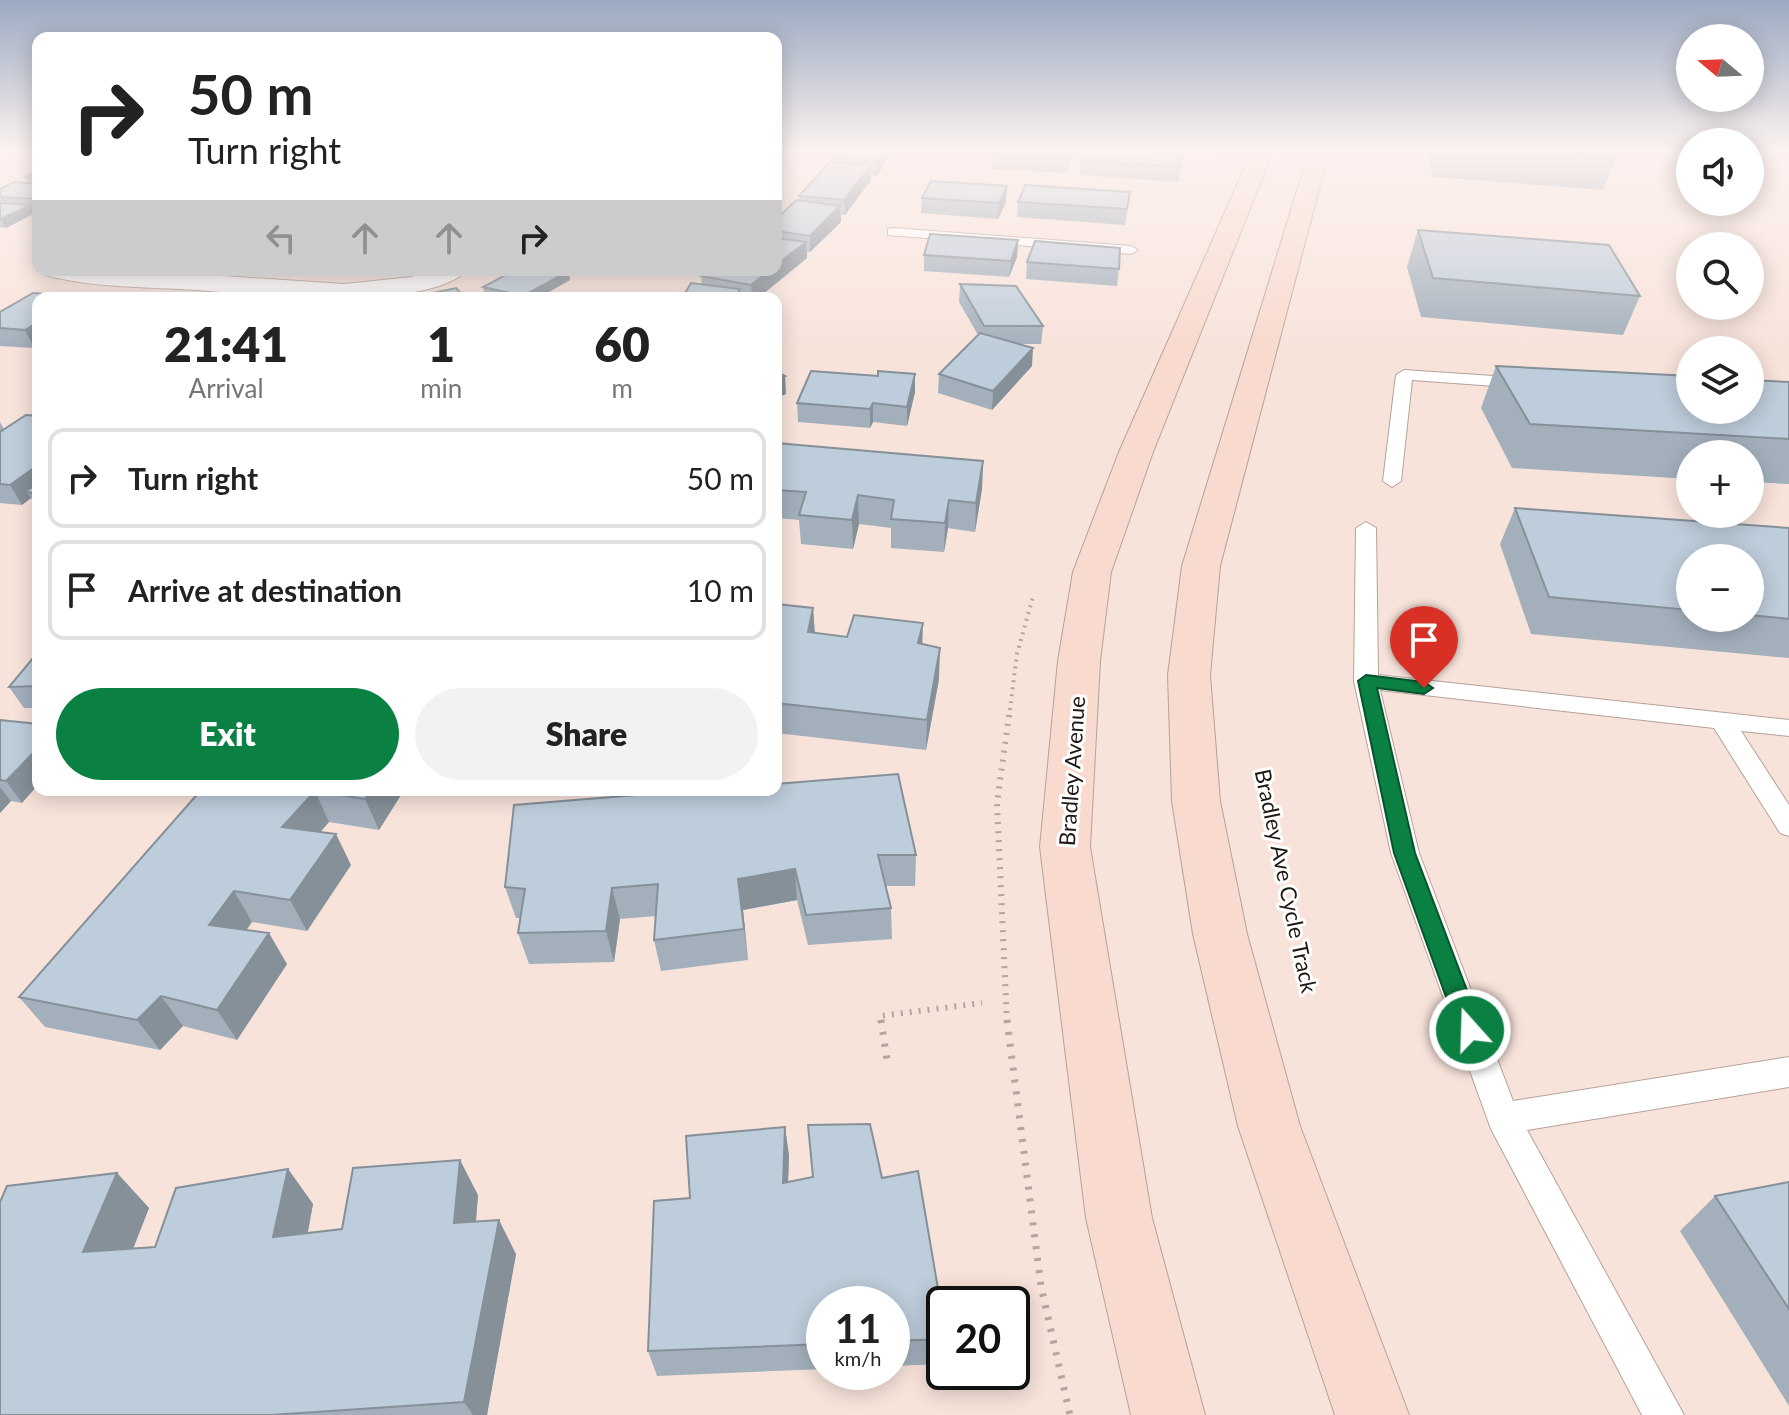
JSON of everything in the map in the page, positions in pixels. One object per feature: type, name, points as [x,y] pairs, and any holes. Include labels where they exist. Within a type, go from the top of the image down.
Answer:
[{"type":"main road","name":"Bradley Avenue","points":[[1168,1415],[1119,1218],[1065,847],[1077,692],[1092,572],[1219,217]]},
{"type":"main road","points":[[1300,217],[1201,566],[1189,675],[1196,801],[1224,949],[1269,1126],[1372,1415]]},
{"type":"street","points":[[103,276],[344,292],[416,284],[437,276]]},
{"type":"lane","points":[[893,232],[1131,250]]},
{"type":"lane","points":[[1392,481],[1404,375],[1547,385]]},
{"type":"lane","points":[[1366,528],[1366,681],[1405,853],[1503,1118],[1664,1415]]},
{"type":"lane","points":[[1366,681],[1789,728]]},
{"type":"lane","points":[[1722,721],[1789,826]]},
{"type":"lane","points":[[1503,1118],[1789,1072]]},
{"type":"path","points":[[887,1060],[880,1016],[982,1003]]},
{"type":"building","points":[[782,217],[829,217],[810,236],[782,232]]},
{"type":"building","points":[[1418,230],[1609,245],[1640,296],[1433,278]]},
{"type":"building","points":[[930,234],[1018,240],[1011,261],[924,255]]},
{"type":"building","points":[[782,239],[806,242],[782,260]]},
{"type":"building","points":[[1035,241],[1120,248],[1119,269],[1027,262]]},
{"type":"building","points":[[504,276],[560,276],[530,292],[505,292],[483,287]]},
{"type":"building","points":[[701,276],[762,276],[751,285]]},
{"type":"building","points":[[691,283],[740,289],[738,292],[686,292]]},
{"type":"building","points":[[960,284],[1016,286],[1043,326],[984,326]]},
{"type":"building","points":[[456,288],[460,292],[437,292]]},
{"type":"building","points":[[32,294],[32,326],[25,330],[0,328],[0,312]]},
{"type":"building","points":[[980,333],[1033,348],[993,391],[939,374]]},
{"type":"building","points":[[1496,366],[1676,375],[1676,424],[1764,424],[1764,381],[1789,382],[1789,439],[1530,424]]},
{"type":"building","points":[[811,371],[878,376],[878,371],[915,374],[907,407],[873,403],[870,409],[797,403]]},
{"type":"building","points":[[26,415],[32,416],[32,469],[10,485],[0,484],[0,432]]},
{"type":"building","points":[[782,444],[983,461],[976,503],[949,500],[945,523],[891,519],[894,500],[858,495],[852,520],[799,515],[806,492],[782,490]]},
{"type":"building","points":[[1515,508],[1676,520],[1676,528],[1789,528],[1789,619],[1764,616],[1764,544],[1676,544],[1676,609],[1549,597]]},
{"type":"building","points":[[782,605],[813,608],[808,632],[847,637],[854,615],[923,623],[918,643],[940,648],[927,720],[782,704]]},
{"type":"building","points":[[32,659],[32,686],[9,687]]},
{"type":"building","points":[[0,720],[32,723],[32,754],[6,781],[0,780]]},
{"type":"building","points":[[898,774],[916,855],[878,855],[891,908],[806,915],[795,869],[738,879],[744,929],[654,940],[658,884],[612,888],[606,931],[518,933],[525,889],[505,887],[514,805],[624,796],[782,796],[782,784]]},
{"type":"building","points":[[196,796],[310,796],[282,827],[336,834],[290,900],[234,891],[209,925],[269,933],[217,1010],[161,996],[137,1020],[19,997]]},
{"type":"building","points":[[870,1124],[882,1178],[918,1171],[938,1286],[926,1286],[926,1340],[910,1340],[910,1286],[806,1286],[806,1345],[648,1351],[654,1201],[690,1198],[686,1136],[785,1127],[783,1183],[813,1177],[808,1125]]},
{"type":"building","points":[[460,1160],[454,1223],[499,1220],[464,1402],[271,1415],[0,1415],[0,1202],[7,1186],[117,1173],[83,1252],[155,1247],[176,1188],[288,1169],[273,1237],[342,1229],[353,1168]]},
{"type":"building","points":[[1789,1182],[1789,1309],[1715,1196]]},
{"type":"route","points":[[1424,688],[1366,681],[1405,853],[1470,1030]]}]
